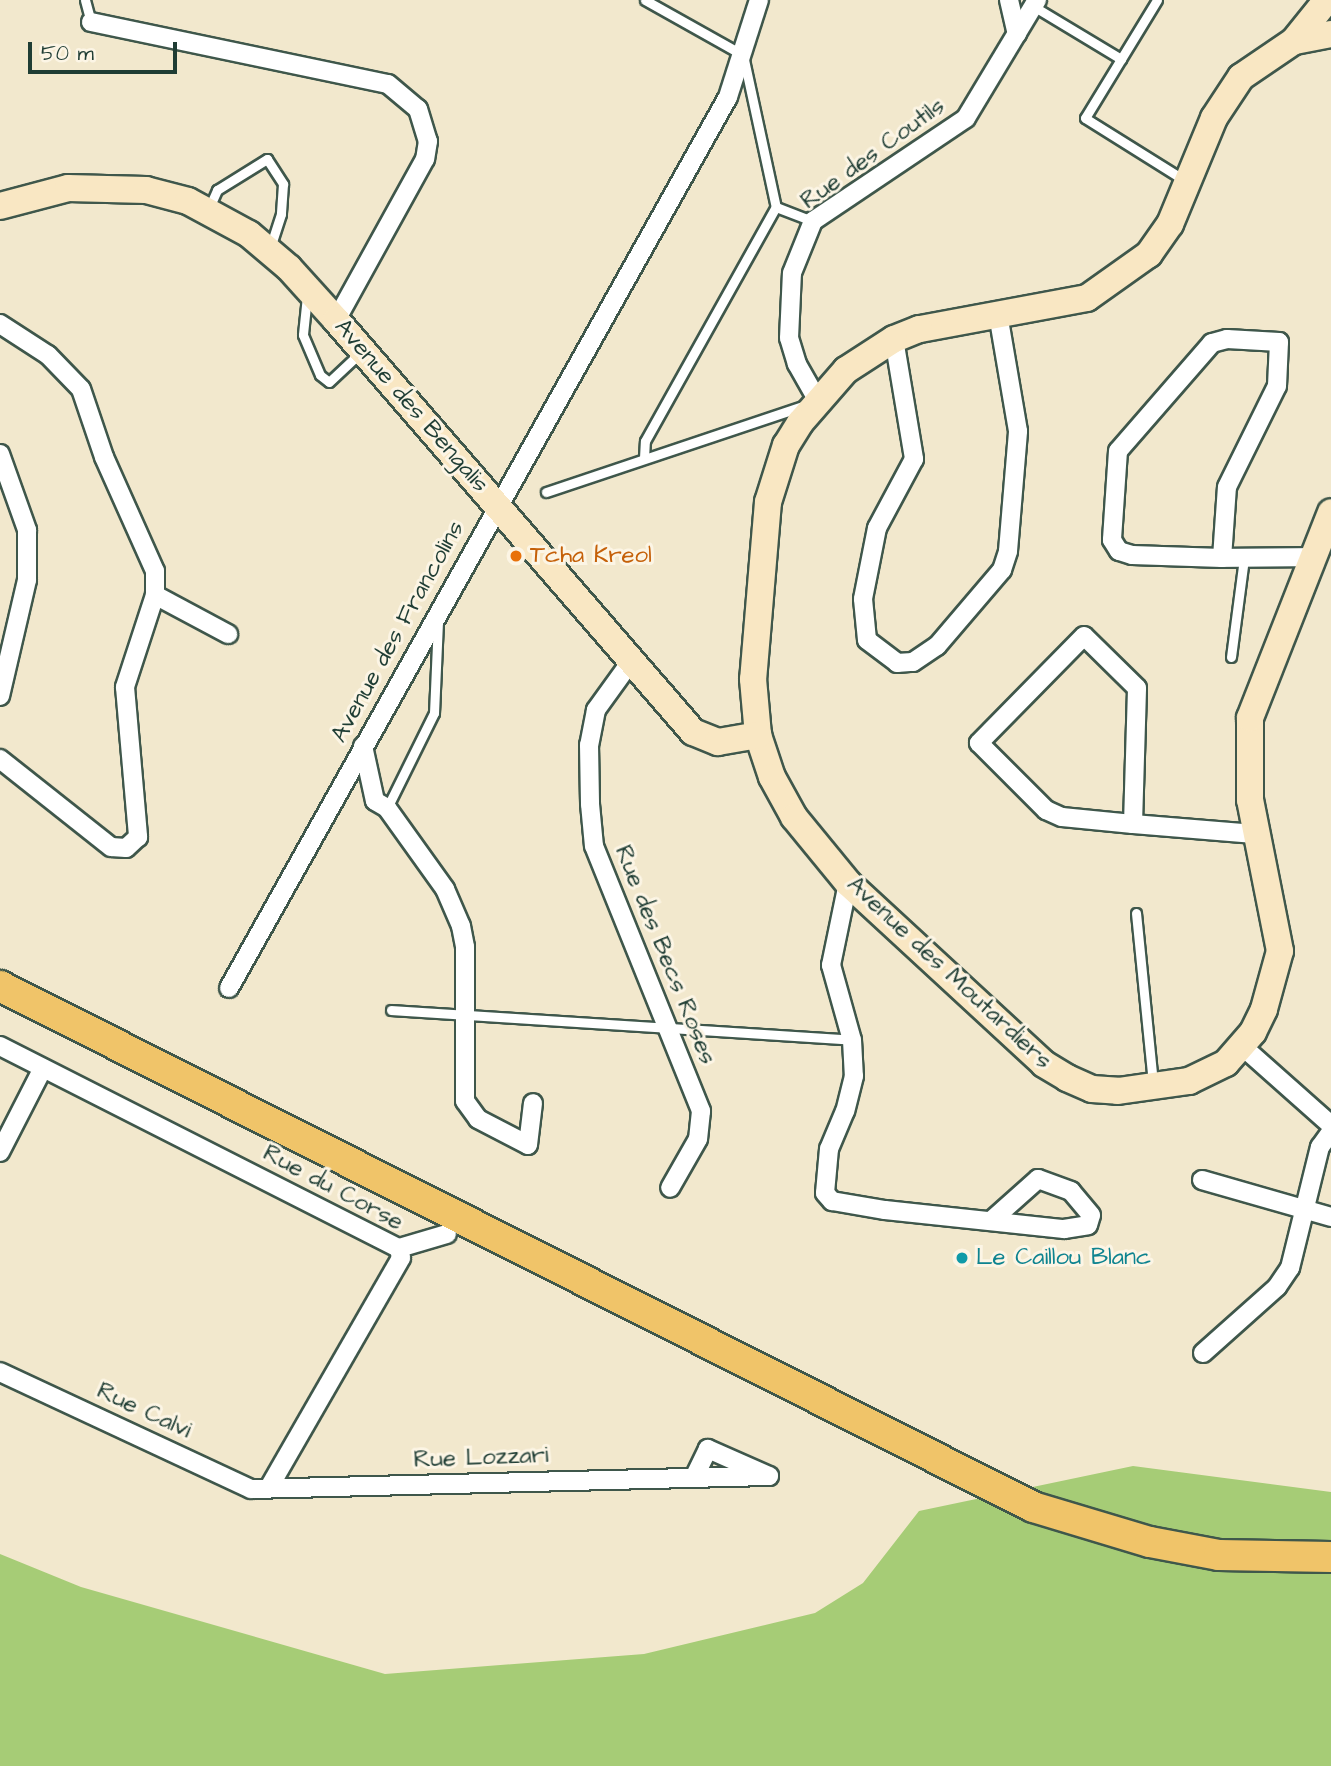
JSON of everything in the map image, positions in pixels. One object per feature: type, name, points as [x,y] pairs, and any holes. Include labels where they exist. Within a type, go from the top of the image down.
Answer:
[{"type":"main road","points":[[0,986],[1033,1507],[1150,1542],[1219,1555],[1331,1558]]},
{"type":"main road","points":[[0,1008],[447,1234],[1028,1522],[1146,1562],[1219,1576],[1331,1577]]},
{"type":"street","name":"Avenue des Francolins","points":[[229,988],[728,97],[759,0]]},
{"type":"street","points":[[1009,0],[1017,34]]},
{"type":"street","points":[[1294,41],[1326,0]]},
{"type":"street","name":"Rue des Coutils","points":[[818,401],[797,364],[789,338],[792,272],[813,221],[966,118],[1035,3]]},
{"type":"street","points":[[91,22],[388,84],[418,109],[428,141],[425,159],[335,320]]},
{"type":"street","name":"Avenue des Moutardiers","points":[[1331,34],[1294,41],[1241,77],[1214,118],[1170,224],[1156,244],[1119,278],[1087,298],[919,329],[894,339],[846,370],[818,401],[786,445],[768,502],[753,678],[758,735],[772,777],[794,817],[848,883],[1044,1064],[1092,1089],[1154,1088],[1210,1073],[1242,1046],[1271,994],[1280,951],[1255,834],[1248,765],[1250,718],[1331,512]]},
{"type":"street","name":"Avenue des Bengalis","points":[[0,206],[68,188],[146,190],[208,210],[270,249],[706,741],[758,735]]},
{"type":"street","points":[[894,339],[914,459],[871,546],[864,617],[867,640],[878,653],[897,663],[913,662],[937,646],[1003,570],[1018,430],[998,314]]},
{"type":"street","points":[[0,324],[48,355],[81,389],[104,457],[152,561],[155,595],[125,687],[139,827],[132,845],[111,847],[0,759]]},
{"type":"street","points":[[1222,558],[1227,487],[1277,386],[1279,342],[1212,343],[1118,451],[1112,540],[1119,551],[1132,555],[1222,558],[1312,557]]},
{"type":"street","points":[[0,454],[27,530],[27,580],[0,696]]},
{"type":"street","points":[[155,595],[228,634]]},
{"type":"street","points":[[1133,824],[1138,688],[1084,636],[979,743],[1046,810],[1062,817],[1133,824],[1255,834]]},
{"type":"street","name":"Rue des Becs Roses","points":[[632,660],[596,710],[589,745],[594,846],[671,1029],[701,1111],[698,1139],[670,1188]]},
{"type":"street","points":[[363,746],[375,801],[387,808],[445,889],[456,913],[465,947],[465,1101],[478,1119],[528,1145],[533,1103]]},
{"type":"street","points":[[848,883],[831,965],[852,1040],[854,1076],[845,1111],[829,1149],[827,1197],[832,1202],[885,1210],[1078,1229],[1088,1226],[1091,1215],[1071,1191],[1058,1182],[1038,1179],[992,1220]]},
{"type":"street","name":"Rue du Corse","points":[[0,1046],[399,1248],[401,1258],[269,1488]]},
{"type":"street","points":[[1242,1046],[1331,1125]]},
{"type":"street","points":[[0,1152],[43,1068]]},
{"type":"street","points":[[1203,1353],[1277,1287],[1294,1256],[1307,1211],[1320,1147],[1331,1132]]},
{"type":"street","points":[[1202,1180],[1331,1217]]},
{"type":"street","points":[[399,1248],[447,1234]]},
{"type":"street","name":"Rue Calvi","points":[[0,1372],[251,1489],[269,1488]]},
{"type":"street","name":"Rue Lozzari","points":[[269,1488],[695,1476]]},
{"type":"lane","points":[[85,0],[91,22]]},
{"type":"lane","points":[[645,0],[743,55],[776,206],[813,221]]},
{"type":"lane","points":[[1157,0],[1085,118],[1188,182]]},
{"type":"lane","points":[[1035,3],[1121,59]]},
{"type":"lane","points":[[208,210],[217,190],[267,159],[283,184],[281,214],[270,249]]},
{"type":"lane","name":"Rue des Coutils","points":[[644,458],[645,441],[776,206]]},
{"type":"lane","points":[[309,291],[302,310],[303,335],[320,375],[329,382],[362,351]]},
{"type":"lane","name":"Avenue des Moutardiers","points":[[644,458],[818,401]]},
{"type":"lane","points":[[546,492],[644,458]]},
{"type":"lane","points":[[1231,657],[1244,558]]},
{"type":"lane","points":[[387,808],[434,713],[439,609]]},
{"type":"lane","points":[[1136,913],[1154,1088]]},
{"type":"lane","points":[[391,1010],[852,1040]]},
{"type":"green space","points":[[1133,1466],[1331,1492],[1331,1766],[0,1766],[0,1554],[81,1587],[385,1674],[644,1654],[815,1613],[863,1583],[919,1511]]},
{"type":"place","name":"Tcha Kreol","points":[[516,556]]},
{"type":"place","name":"Le Caillou Blanc","points":[[962,1258]]}]
